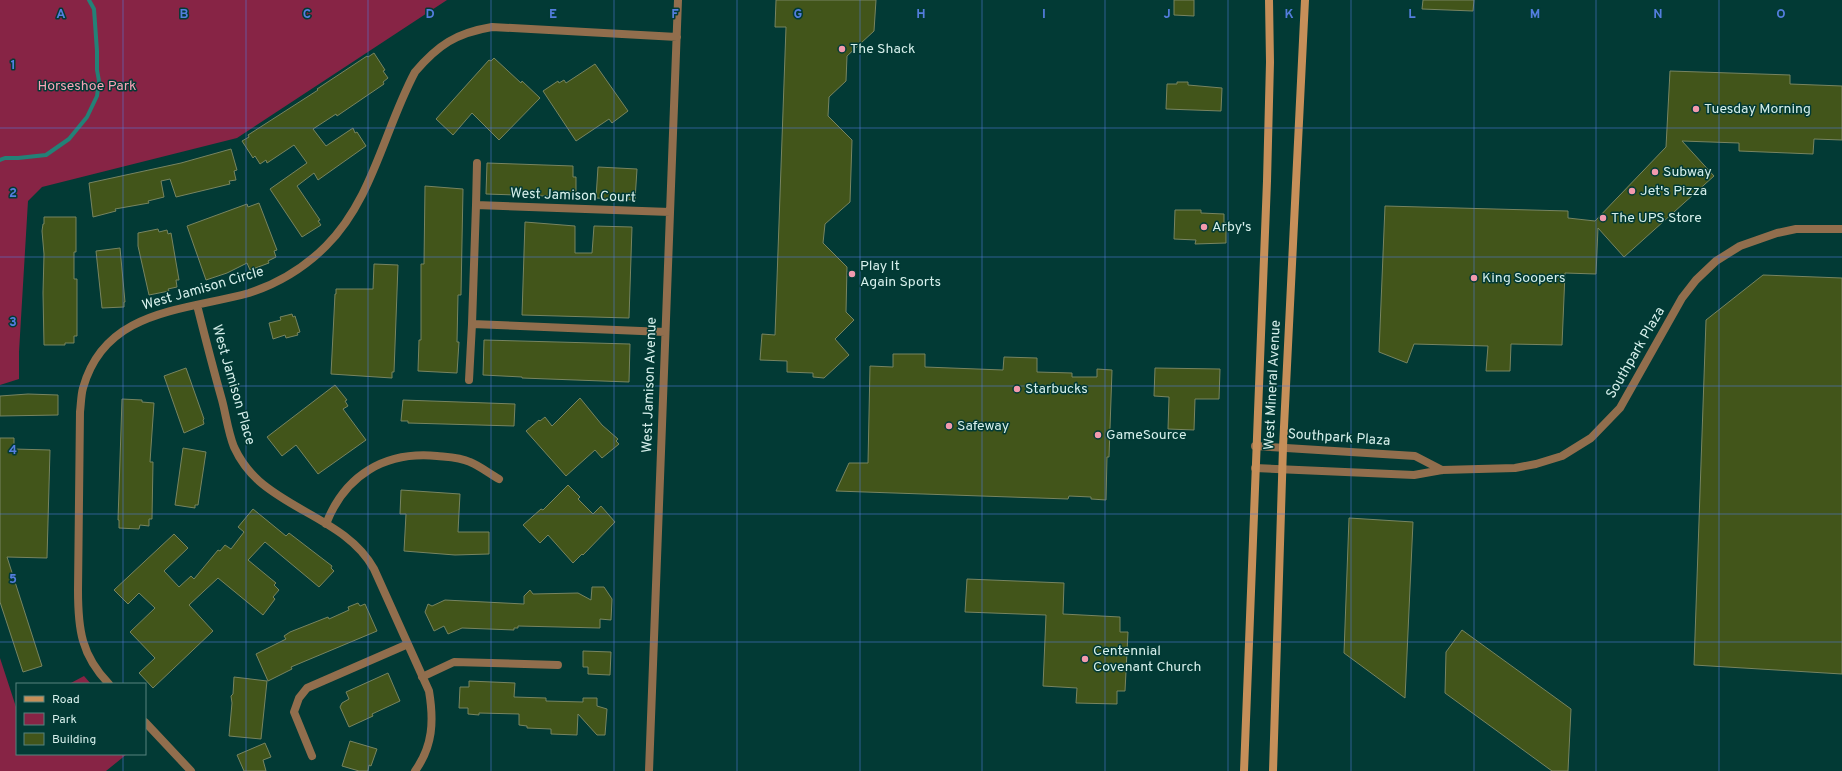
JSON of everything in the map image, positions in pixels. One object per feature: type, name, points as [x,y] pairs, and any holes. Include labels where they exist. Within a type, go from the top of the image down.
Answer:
[{"type":"main road","name":"West Mineral Avenue","points":[[1244,771],[1270,62],[1269,0]]},
{"type":"main road","name":"West Mineral Avenue","points":[[1273,771],[1282,469],[1305,0]]},
{"type":"street","name":"West Jamison Avenue","points":[[649,771],[678,0]]},
{"type":"street","name":"West Jamison Circle","points":[[108,683],[90,660],[81,638],[78,616],[80,412],[83,389],[97,356],[112,339],[124,329],[135,323],[153,316],[250,292],[268,285],[292,273],[326,246],[343,227],[358,205],[415,72],[429,56],[454,37],[492,27],[677,36]]},
{"type":"street","points":[[468,380],[472,324],[477,163]]},
{"type":"street","name":"West Jamison Court","points":[[476,205],[670,212]]},
{"type":"street","name":"Southpark Plaza","points":[[1255,468],[1414,475],[1442,470],[1515,468],[1536,464],[1562,456],[1590,438],[1620,408],[1682,298],[1696,280],[1716,261],[1740,246],[1776,233],[1796,229],[1842,230]]},
{"type":"street","name":"West Jamison Place","points":[[197,305],[231,437],[242,460],[259,481],[277,496],[347,537],[358,546],[368,558],[408,644],[430,698],[432,729],[428,746],[415,771]]},
{"type":"street","points":[[472,324],[665,332]]},
{"type":"street","name":"Southpark Plaza","points":[[1255,446],[1415,456],[1442,470]]},
{"type":"street","points":[[326,524],[340,496],[351,483],[366,471],[393,459],[422,455],[456,458],[470,462],[499,479]]},
{"type":"street","points":[[312,756],[294,712],[299,698],[307,688],[408,644]]},
{"type":"street","points":[[422,677],[454,662],[558,665]]},
{"type":"street","points":[[146,723],[191,771]]},
{"type":"green space","name":"Horseshoe Park","points":[[0,0],[447,0],[237,138],[42,187],[28,201],[19,352],[19,379],[0,385]]},
{"type":"green space","points":[[0,658],[16,707],[16,755],[126,755],[106,771],[0,771]]},
{"type":"green space","points":[[84,676],[90,683],[71,683]]},
{"type":"building","points":[[776,0],[876,0],[874,31],[847,56],[846,81],[829,97],[828,116],[852,140],[850,202],[825,224],[823,243],[847,267],[846,312],[854,320],[835,339],[849,355],[824,378],[813,377],[813,373],[787,372],[787,361],[760,360],[762,334],[775,335],[786,27],[775,27]]},
{"type":"building","points":[[1174,0],[1194,0],[1194,16],[1174,15]]},
{"type":"building","points":[[1423,0],[1474,0],[1473,11],[1422,9]]},
{"type":"building","points":[[374,53],[385,70],[383,71],[388,78],[383,82],[384,84],[337,116],[336,114],[313,129],[326,146],[353,128],[355,133],[357,132],[366,146],[318,180],[314,173],[297,186],[320,220],[318,221],[321,225],[302,237],[270,189],[307,163],[294,145],[267,163],[266,160],[260,164],[255,156],[253,158],[242,141],[249,137],[248,135],[318,90],[317,89],[367,56],[368,57]]},
{"type":"building","points":[[494,58],[540,98],[499,140],[472,113],[453,135],[436,119],[489,60],[491,61]]},
{"type":"building","points":[[595,64],[628,111],[612,123],[609,119],[576,141],[543,91],[558,81],[559,83],[564,80],[566,83]]},
{"type":"building","points":[[1670,71],[1790,75],[1790,84],[1842,86],[1842,140],[1814,139],[1813,154],[1739,151],[1739,143],[1682,141],[1714,176],[1624,257],[1598,228],[1596,274],[1565,273],[1562,345],[1511,344],[1510,371],[1486,371],[1488,346],[1414,344],[1407,363],[1379,352],[1385,206],[1568,211],[1568,218],[1595,221],[1666,147]]},
{"type":"building","points":[[1177,82],[1188,82],[1188,85],[1222,88],[1221,111],[1166,109],[1167,84],[1177,84]]},
{"type":"building","points":[[231,149],[237,170],[234,171],[236,180],[229,181],[230,184],[176,197],[170,179],[161,181],[164,197],[148,201],[149,203],[115,209],[116,211],[93,217],[89,183],[181,163]]},
{"type":"building","points":[[487,163],[573,166],[573,177],[576,177],[576,197],[486,194]]},
{"type":"building","points":[[598,167],[637,169],[635,200],[596,198]]},
{"type":"building","points":[[425,186],[463,189],[461,295],[458,295],[457,342],[459,342],[457,373],[418,371],[419,340],[421,340],[421,264],[424,264]]},
{"type":"building","points":[[259,203],[277,250],[274,251],[276,257],[268,261],[269,263],[250,270],[247,263],[227,273],[206,280],[187,226],[247,204],[248,207]]},
{"type":"building","points":[[1175,210],[1201,210],[1201,213],[1224,214],[1224,223],[1226,223],[1226,243],[1195,244],[1196,240],[1174,239]]},
{"type":"building","points":[[44,217],[76,217],[74,279],[77,279],[77,336],[74,336],[74,343],[65,343],[65,345],[44,345],[44,254],[42,231]]},
{"type":"building","points":[[525,222],[575,226],[575,253],[592,253],[594,226],[632,227],[629,318],[522,315]]},
{"type":"building","points":[[158,229],[159,232],[167,230],[168,234],[171,233],[179,280],[176,280],[177,287],[168,289],[169,291],[149,295],[138,246],[138,233]]},
{"type":"building","points":[[120,248],[125,302],[124,307],[102,308],[96,251]]},
{"type":"building","points":[[374,264],[398,265],[394,372],[392,372],[392,378],[331,374],[336,289],[373,289]]},
{"type":"building","points":[[1763,275],[1842,278],[1842,674],[1694,665],[1706,320]]},
{"type":"building","points":[[292,314],[293,317],[295,316],[300,332],[297,333],[298,335],[286,338],[285,335],[273,339],[269,323],[281,320],[280,317]]},
{"type":"building","points":[[484,340],[630,344],[629,382],[483,375]]},
{"type":"building","points":[[893,354],[925,354],[925,367],[1003,370],[1004,357],[1037,358],[1037,372],[1072,373],[1072,377],[1097,377],[1097,369],[1112,370],[1106,500],[1091,499],[1091,497],[1069,496],[1068,499],[836,491],[849,463],[868,463],[870,366],[893,367]]},
{"type":"building","points":[[186,368],[204,419],[204,424],[184,433],[164,376]]},
{"type":"building","points":[[1155,368],[1220,369],[1219,399],[1195,399],[1194,430],[1168,429],[1169,397],[1154,396]]},
{"type":"building","points":[[335,385],[347,400],[345,401],[348,406],[343,409],[366,440],[318,474],[296,445],[282,456],[267,437]]},
{"type":"building","points":[[28,394],[58,395],[58,415],[0,416],[0,396]]},
{"type":"building","points":[[580,398],[602,425],[618,439],[616,441],[619,444],[602,458],[595,450],[566,476],[526,431],[545,417],[552,426]]},
{"type":"building","points":[[122,399],[142,400],[142,402],[154,403],[150,462],[153,462],[152,519],[149,519],[149,526],[140,525],[139,529],[119,528]]},
{"type":"building","points":[[403,400],[515,404],[514,426],[408,423],[408,421],[401,421]]},
{"type":"building","points":[[0,438],[14,438],[14,449],[50,450],[47,558],[7,557],[42,666],[23,672],[0,602]]},
{"type":"building","points":[[183,448],[206,452],[198,505],[195,505],[195,508],[175,505]]},
{"type":"building","points":[[568,485],[580,497],[578,499],[593,514],[601,506],[615,522],[583,555],[582,554],[573,563],[548,535],[540,543],[523,525],[541,509],[543,510]]},
{"type":"building","points":[[401,490],[460,494],[458,532],[489,532],[489,554],[455,555],[404,551],[406,514],[400,514]]},
{"type":"building","points":[[253,509],[286,536],[289,533],[332,566],[331,568],[334,571],[319,587],[265,542],[248,560],[276,583],[274,585],[279,590],[273,597],[275,599],[263,615],[218,578],[189,605],[213,631],[153,688],[139,673],[155,658],[130,632],[155,608],[139,593],[128,604],[114,590],[174,534],[188,548],[164,571],[179,587],[191,576],[194,579],[218,550],[220,551],[225,545],[231,549],[244,532],[238,527]]},
{"type":"building","points":[[1349,518],[1413,522],[1405,698],[1344,653]]},
{"type":"building","name":"Centennial Covenant Church","points":[[967,579],[1064,583],[1063,614],[1120,617],[1120,632],[1128,632],[1125,691],[1117,691],[1117,704],[1076,703],[1077,688],[1043,686],[1046,615],[965,612]]},
{"type":"building","points":[[592,587],[604,587],[612,599],[611,620],[600,619],[600,628],[518,626],[518,628],[514,628],[514,630],[462,628],[448,634],[444,626],[434,631],[425,612],[428,604],[432,606],[445,600],[524,604],[524,596],[530,590],[533,594],[578,593],[591,600]]},
{"type":"building","points":[[358,603],[360,606],[365,604],[377,631],[291,667],[292,669],[268,681],[256,654],[286,639],[284,636],[290,632],[328,617],[329,619],[349,610],[348,607]]},
{"type":"building","points":[[1462,630],[1571,709],[1568,771],[1552,771],[1445,693],[1446,652]]},
{"type":"building","points":[[583,651],[611,652],[610,675],[588,674],[588,667],[583,667]]},
{"type":"building","points":[[388,673],[400,701],[349,727],[340,707],[342,703],[349,699],[346,692]]},
{"type":"building","points":[[234,677],[267,681],[261,739],[229,736],[232,703],[231,696],[233,694]]},
{"type":"building","points":[[469,681],[515,683],[514,697],[546,698],[546,701],[583,702],[583,698],[597,698],[597,706],[607,709],[605,735],[597,735],[578,714],[577,735],[551,734],[551,729],[527,728],[527,726],[519,725],[519,714],[468,714],[468,708],[459,708],[460,687],[469,687]]},
{"type":"building","points":[[350,741],[377,749],[371,766],[369,765],[368,771],[359,771],[342,766]]},
{"type":"building","points":[[265,743],[271,757],[263,760],[266,771],[244,771],[237,755]]},
{"type":"waterway","points":[[0,160],[5,158],[46,155],[69,139],[87,117],[97,96],[99,81],[97,70],[94,9],[89,0]]},
{"type":"place","name":"The Shack","points":[[842,49]]},
{"type":"place","name":"Tuesday Morning","points":[[1696,109]]},
{"type":"place","name":"Subway","points":[[1655,172]]},
{"type":"place","name":"Jet's Pizza","points":[[1632,191]]},
{"type":"place","name":"The UPS Store","points":[[1603,218]]},
{"type":"place","name":"Arby's","points":[[1204,227]]},
{"type":"place","name":"Play It Again Sports","points":[[852,274]]},
{"type":"place","name":"King Soopers","points":[[1474,278]]},
{"type":"place","name":"Starbucks","points":[[1017,389]]},
{"type":"place","name":"Safeway","points":[[949,426]]},
{"type":"place","name":"GameSource","points":[[1098,435]]},
{"type":"place","name":"Centennial Covenant Church","points":[[1085,659]]}]
